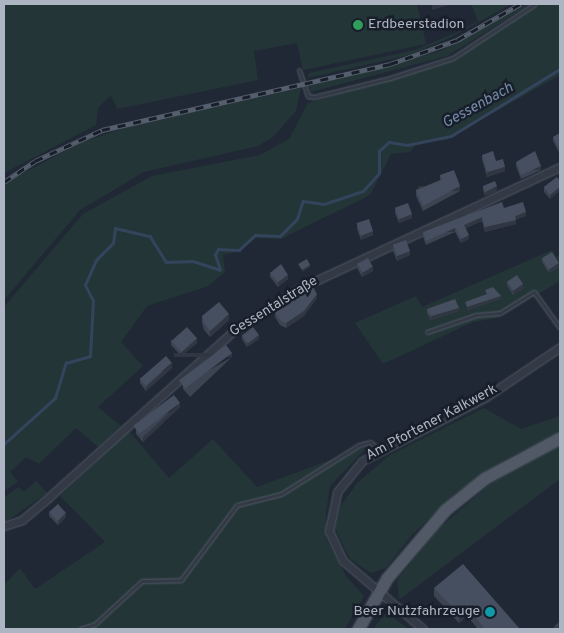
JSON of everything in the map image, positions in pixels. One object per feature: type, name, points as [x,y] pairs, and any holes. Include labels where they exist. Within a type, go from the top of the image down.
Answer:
[{"type":"main road","points":[[358,629],[378,592],[404,554],[445,510],[485,478],[560,438]]},
{"type":"street","name":"Gessentalstraße","points":[[4,526],[22,520],[232,332],[298,289],[560,167]]},
{"type":"street","name":"Am Pfortener Kalkwerk","points":[[423,629],[343,561],[329,532],[329,516],[346,477],[380,450],[486,397],[560,347]]},
{"type":"lane","points":[[299,70],[308,96],[356,87],[453,58],[535,4]]},
{"type":"lane","points":[[426,332],[476,315],[500,313],[534,292],[560,328]]},
{"type":"lane","points":[[80,629],[95,624],[142,580],[181,580],[237,505],[281,494],[359,445],[370,442],[380,450]]},
{"type":"shaded area","points":[[4,4],[417,4],[426,44],[303,70],[297,43],[254,51],[258,80],[117,109],[111,95],[98,108],[96,125],[4,173]]},
{"type":"shaded area","points":[[471,4],[512,4],[447,39],[409,55],[307,78],[309,73],[415,50],[457,32],[478,21]]},
{"type":"shaded area","points":[[526,4],[531,4],[447,56],[311,92],[309,86],[440,51]]},
{"type":"shaded area","points":[[538,4],[560,4],[560,75],[446,140],[418,142],[410,152],[391,154],[370,195],[281,239],[256,238],[240,251],[223,255],[225,272],[208,286],[147,306],[121,342],[143,366],[98,407],[121,426],[98,447],[76,428],[39,464],[26,457],[10,472],[18,482],[4,491],[4,307],[83,214],[152,176],[260,155],[289,139],[308,103],[455,60]]},
{"type":"shaded area","points":[[301,88],[296,111],[273,137],[258,146],[144,172],[80,210],[4,300],[4,186],[14,178],[80,143],[127,127]]},
{"type":"shaded area","points":[[552,250],[556,257],[560,255],[560,281],[498,318],[473,322],[383,364],[355,323],[416,296],[422,307]]},
{"type":"shaded area","points":[[484,408],[521,429],[560,416],[560,433],[512,456],[456,493],[412,535],[386,568],[371,573],[350,559],[335,528],[340,507],[357,483],[390,455]]},
{"type":"shaded area","points":[[129,431],[169,478],[213,439],[257,487],[368,446],[330,486],[326,513],[326,538],[346,576],[364,596],[345,629],[4,629],[4,585],[20,568],[35,589],[105,542],[60,496]]},
{"type":"shaded area","points":[[560,444],[560,479],[399,600],[397,580],[436,531],[491,483]]},
{"type":"shaded area","points":[[36,481],[47,493],[4,523],[4,494],[6,496],[18,487],[24,492]]},
{"type":"shaded area","points":[[384,615],[391,616],[409,629],[373,629]]},
{"type":"building","points":[[560,133],[560,150],[553,137]]},
{"type":"building","points":[[493,151],[496,161],[503,159],[505,167],[487,172],[482,155]]},
{"type":"building","points":[[535,151],[541,166],[521,175],[516,162]]},
{"type":"building","points":[[454,170],[460,186],[423,206],[416,190],[442,180],[440,175]]},
{"type":"building","points":[[557,177],[560,181],[560,187],[550,195],[544,187]]},
{"type":"building","points":[[495,181],[497,186],[485,192],[483,186]]},
{"type":"building","points":[[502,202],[504,208],[523,202],[526,212],[515,216],[516,220],[485,227],[482,217],[464,225],[469,235],[461,239],[455,228],[426,241],[423,232]]},
{"type":"building","points":[[408,203],[412,214],[399,219],[395,208]]},
{"type":"building","points":[[369,219],[373,231],[361,235],[357,223]]},
{"type":"building","points":[[406,240],[410,251],[397,256],[393,245]]},
{"type":"building","points":[[552,252],[559,263],[549,269],[542,258]]},
{"type":"building","points":[[368,258],[373,267],[362,273],[358,264]]},
{"type":"building","points":[[307,259],[310,265],[302,270],[298,264]]},
{"type":"building","points":[[281,264],[288,275],[278,282],[270,273]]},
{"type":"building","points":[[517,275],[523,284],[513,291],[507,282]]},
{"type":"building","points":[[313,287],[317,294],[304,311],[286,323],[280,320],[275,312]]},
{"type":"building","points":[[493,287],[501,296],[467,307],[465,302],[487,294],[485,290]]},
{"type":"building","points":[[455,299],[459,308],[431,316],[427,309]]},
{"type":"building","points":[[219,302],[229,314],[210,331],[204,323],[202,316]]},
{"type":"building","points":[[187,327],[197,338],[181,352],[171,341]]},
{"type":"building","points":[[253,327],[259,335],[248,343],[242,335]]},
{"type":"building","points":[[226,345],[232,353],[185,388],[179,381]]},
{"type":"building","points":[[166,356],[172,363],[145,386],[140,379]]},
{"type":"building","points":[[174,395],[180,403],[139,434],[133,426]]},
{"type":"building","points":[[58,504],[66,513],[57,521],[49,512]]},
{"type":"building","points":[[463,564],[520,629],[485,629],[467,607],[459,614],[434,588]]},
{"type":"waterway","name":"Gessenbach","points":[[4,444],[55,398],[66,363],[90,356],[93,301],[85,285],[96,260],[113,243],[115,228],[150,236],[166,262],[193,261],[220,270],[215,255],[218,249],[239,250],[255,235],[280,236],[297,219],[303,201],[324,204],[363,191],[379,173],[379,151],[389,142],[407,145],[451,136],[560,69]]},
{"type":"railway","points":[[4,182],[35,161],[102,130],[390,64],[457,40],[520,4]]},
{"type":"place","name":"Erdbeerstadion","points":[[358,25]]},
{"type":"place","name":"Beer Nutzfahrzeuge","points":[[490,612]]}]
